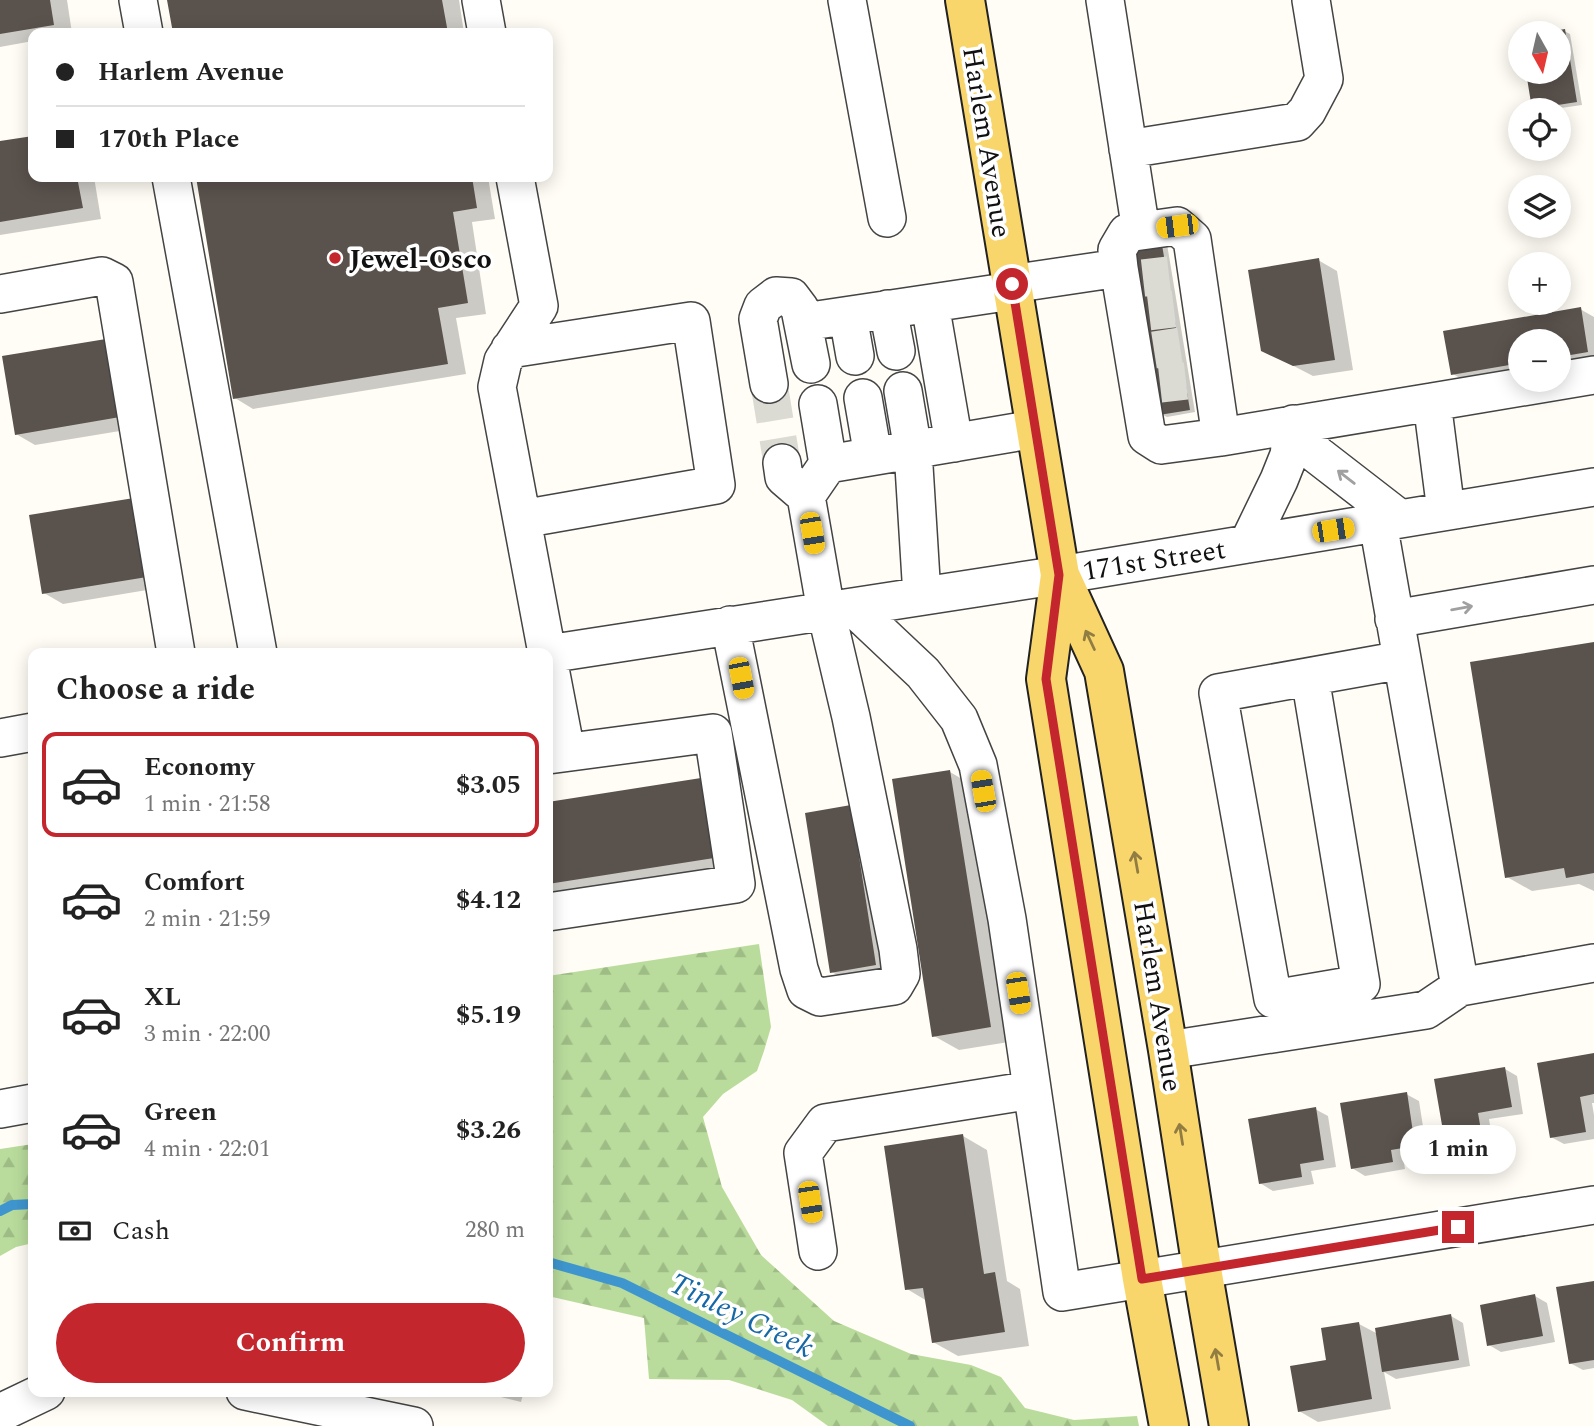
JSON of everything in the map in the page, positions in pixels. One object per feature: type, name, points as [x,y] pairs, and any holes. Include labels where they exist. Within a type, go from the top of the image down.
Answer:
[{"type":"main road","name":"Harlem Avenue","points":[[965,0],[1059,575],[1104,671],[1229,1426]]},
{"type":"main road","name":"Harlem Avenue","points":[[1059,575],[1046,679],[1142,1279],[1169,1426]]},
{"type":"street","points":[[138,0],[143,28]]},
{"type":"street","points":[[481,0],[486,28]]},
{"type":"street","points":[[847,0],[887,218]]},
{"type":"street","points":[[1105,0],[1141,231]]},
{"type":"street","points":[[1294,0],[1308,83],[1307,111]]},
{"type":"street","points":[[1128,149],[1297,122],[1307,111],[1324,79],[1311,0]]},
{"type":"street","points":[[172,182],[257,648]]},
{"type":"street","points":[[515,182],[539,306],[503,361],[498,387],[546,648]]},
{"type":"street","points":[[1221,437],[1171,365],[1156,291],[1117,250],[1127,233],[1177,226],[1192,239],[1156,291],[1171,365],[1147,436],[1161,445],[1221,437],[1594,375]]},
{"type":"street","points":[[0,294],[102,276],[114,282],[175,648]]},
{"type":"street","points":[[804,322],[1012,287],[1156,291]]},
{"type":"street","points":[[769,384],[758,319],[763,306],[776,296],[791,297],[800,309],[811,364]]},
{"type":"street","points":[[909,348],[911,306]]},
{"type":"street","points":[[911,306],[935,446],[922,596]]},
{"type":"street","points":[[848,316],[855,356]]},
{"type":"street","points":[[510,349],[691,321],[716,485],[522,519]]},
{"type":"street","points":[[916,389],[935,446]]},
{"type":"street","points":[[863,398],[873,456]]},
{"type":"street","points":[[1432,402],[1446,512]]},
{"type":"street","points":[[806,496],[828,464],[818,404]]},
{"type":"street","points":[[1293,425],[1316,454],[1389,521],[1394,619],[1460,987]]},
{"type":"street","points":[[1248,544],[1289,455],[1293,425]]},
{"type":"street","points":[[828,464],[1035,429]]},
{"type":"street","points":[[730,625],[799,969],[806,990],[820,998],[894,986],[901,974],[898,949],[851,717],[839,609],[806,496],[784,477],[782,463]]},
{"type":"street","name":"171st Street","points":[[553,654],[1059,575],[1594,487]]},
{"type":"street","points":[[1394,619],[1594,585]]},
{"type":"street","points":[[839,609],[923,673],[959,719],[978,765],[1007,919],[1062,1292],[1594,1205]]},
{"type":"street","points":[[1310,677],[1362,984],[1272,999],[1218,693],[1402,660]]},
{"type":"street","points":[[553,714],[557,754],[713,733],[736,884],[553,911]]},
{"type":"street","points":[[0,738],[28,733]]},
{"type":"street","points":[[1168,1050],[1426,1010],[1460,987],[1594,963]]},
{"type":"street","points":[[818,1251],[803,1153],[825,1123],[1032,1090]]},
{"type":"street","points":[[0,1109],[28,1104]]},
{"type":"street","points":[[0,1413],[33,1397]]},
{"type":"street","points":[[274,1397],[414,1426]]},
{"type":"green space","points":[[759,944],[771,1027],[764,1051],[757,1071],[723,1094],[703,1117],[722,1187],[761,1255],[834,1321],[911,1354],[971,1365],[1001,1377],[1025,1408],[1074,1420],[1137,1416],[1139,1426],[828,1426],[792,1400],[729,1380],[649,1379],[644,1318],[553,1297],[553,975]]},
{"type":"green space","points":[[28,1145],[28,1244],[0,1256],[0,1149]]},
{"type":"building","points":[[0,0],[50,0],[54,25],[0,34]]},
{"type":"building","points":[[167,0],[442,0],[447,28],[172,28]]},
{"type":"building","points":[[1572,72],[1577,102],[1571,103],[1571,98],[1530,98],[1528,84],[1572,84]]},
{"type":"building","points":[[28,137],[28,182],[78,182],[83,208],[0,222],[0,141]]},
{"type":"building","name":"Jewel-Osco","points":[[197,182],[473,182],[477,208],[453,212],[468,303],[438,308],[448,364],[233,399]]},
{"type":"building","points":[[1161,239],[1190,410],[1159,415],[1131,245]]},
{"type":"building","points":[[1319,258],[1335,360],[1293,366],[1261,351],[1248,270]]},
{"type":"building","points":[[1581,307],[1588,352],[1571,355],[1571,329],[1508,329],[1508,365],[1451,375],[1443,331],[1535,315],[1571,315],[1571,309]]},
{"type":"building","points":[[106,339],[120,417],[15,435],[2,356]]},
{"type":"building","points":[[134,498],[147,577],[42,594],[29,515]]},
{"type":"building","points":[[1594,642],[1594,873],[1566,878],[1564,868],[1505,878],[1470,662]]},
{"type":"building","points":[[950,770],[991,1027],[932,1037],[892,779]]},
{"type":"building","points":[[701,778],[714,858],[553,883],[553,801]]},
{"type":"building","points":[[851,805],[876,965],[830,973],[805,813]]},
{"type":"building","points":[[1594,1053],[1594,1094],[1580,1097],[1586,1132],[1550,1138],[1537,1063]]},
{"type":"building","points":[[1505,1067],[1512,1107],[1478,1113],[1484,1148],[1447,1154],[1434,1079]]},
{"type":"building","points":[[1407,1092],[1415,1146],[1391,1150],[1393,1162],[1351,1169],[1340,1103]]},
{"type":"building","points":[[1316,1107],[1324,1160],[1300,1164],[1302,1177],[1259,1184],[1248,1119]]},
{"type":"building","points":[[963,1134],[984,1274],[995,1272],[1005,1332],[932,1343],[923,1288],[905,1290],[884,1146]]},
{"type":"building","points":[[1594,1281],[1594,1360],[1569,1364],[1556,1287]]},
{"type":"building","points":[[1535,1294],[1543,1336],[1487,1346],[1480,1305]]},
{"type":"building","points":[[1451,1314],[1459,1360],[1382,1372],[1375,1328]]},
{"type":"building","points":[[1359,1322],[1372,1399],[1298,1412],[1290,1366],[1326,1360],[1321,1328]]},
{"type":"waterway","name":"Tinley Creek","points":[[0,1211],[12,1205],[28,1204]]},
{"type":"waterway","name":"Tinley Creek","points":[[553,1263],[622,1283],[910,1426]]},
{"type":"tunnel","points":[[1143,278],[1169,275]]},
{"type":"tunnel","points":[[1149,312],[1174,309]]},
{"type":"tunnel","points":[[1154,350],[1180,346]]},
{"type":"tunnel","points":[[1160,384],[1186,381]]},
{"type":"tunnel","points":[[769,384],[782,463]]},
{"type":"place","name":"Jewel-Osco","points":[[335,258]]},
{"type":"route","points":[[1012,284],[1059,575],[1046,679],[1142,1279],[1458,1227]]}]
